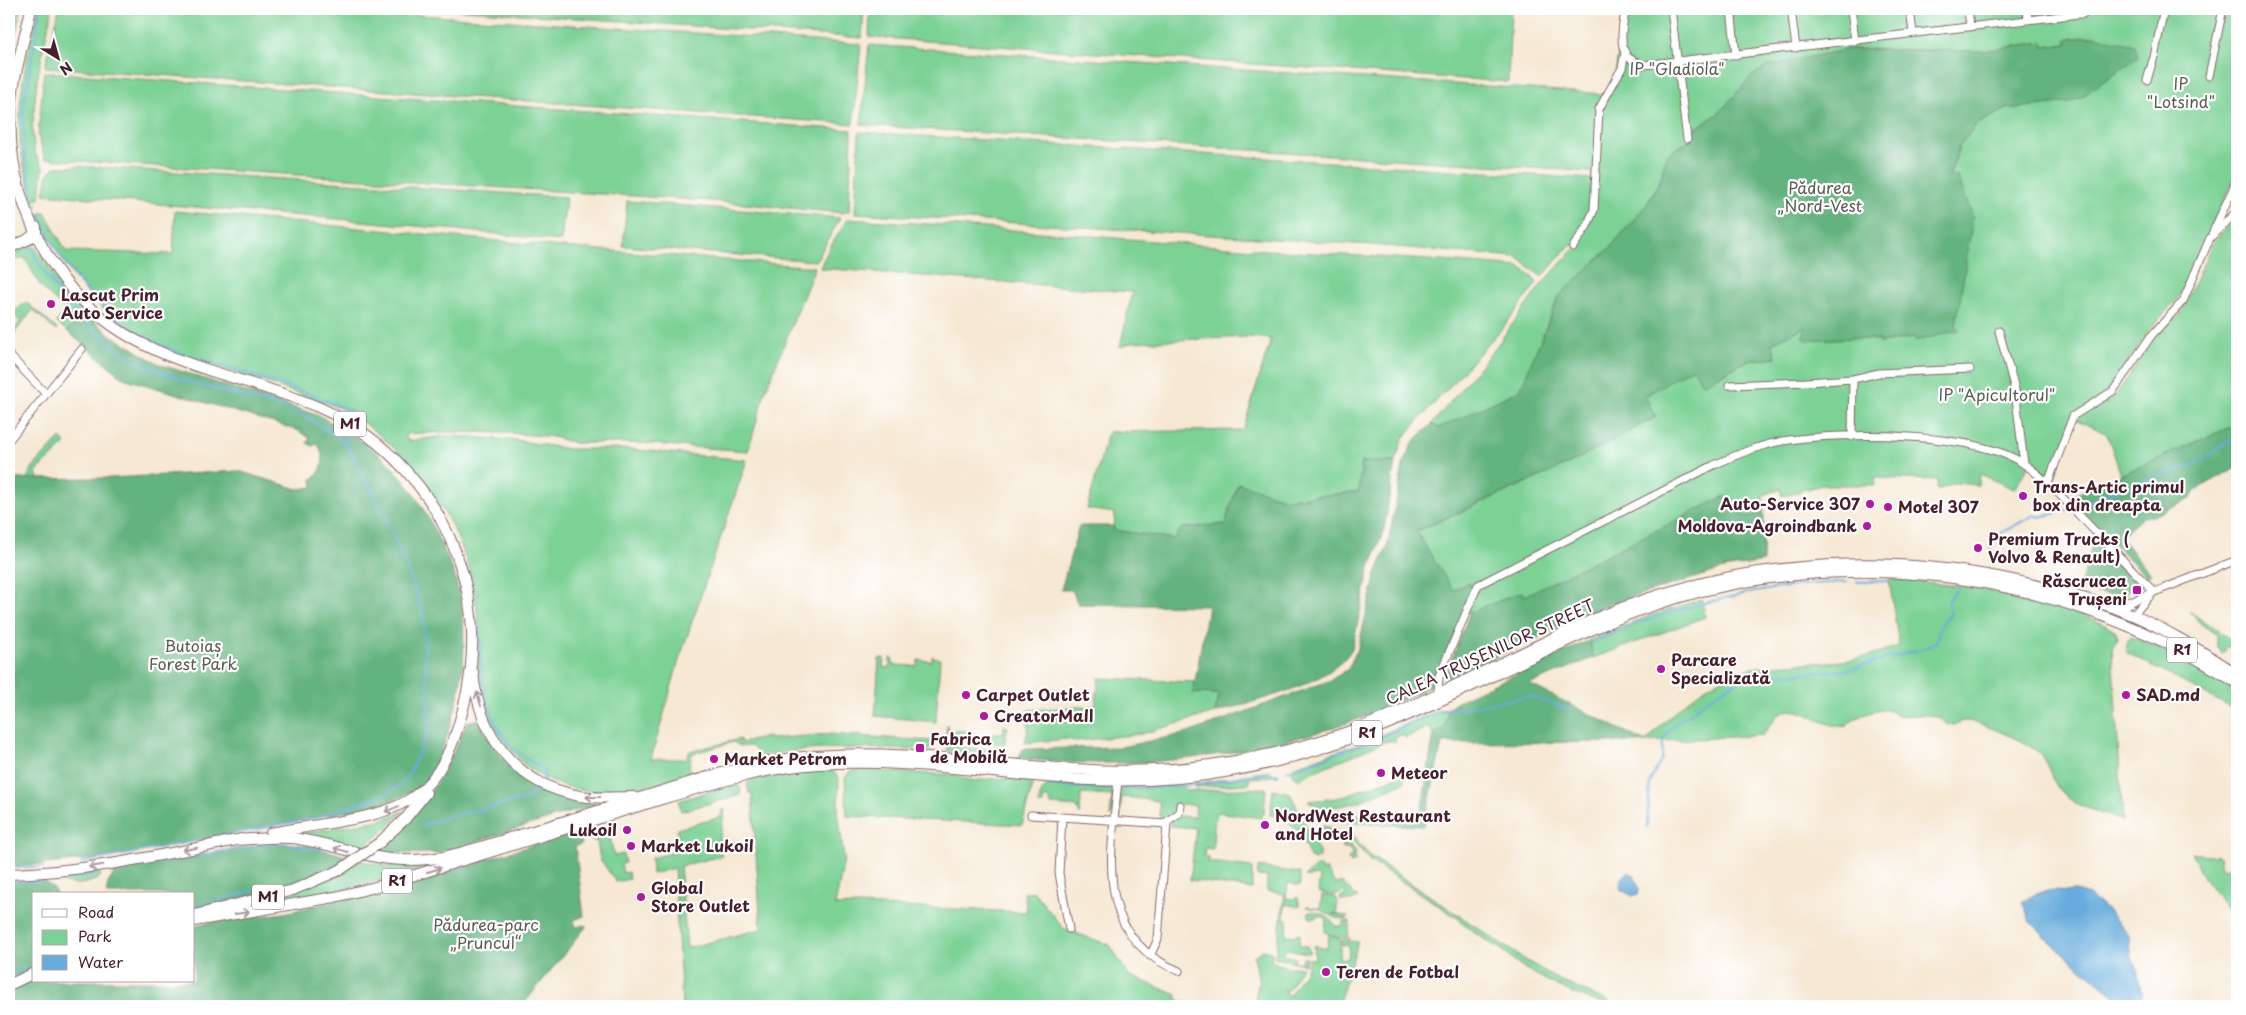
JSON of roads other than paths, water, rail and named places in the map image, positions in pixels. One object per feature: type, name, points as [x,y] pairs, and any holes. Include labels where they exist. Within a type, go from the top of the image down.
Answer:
[{"type":"highway","name":"M1","points":[[32,9],[13,87],[11,126],[18,185],[36,234],[42,238],[59,268],[97,313]]},
{"type":"highway","name":"M1","points":[[21,57],[14,109],[15,149],[22,188],[36,225],[36,234]]},
{"type":"highway","name":"M1","points":[[21,57],[16,128],[24,188],[38,224],[53,252],[97,313]]},
{"type":"highway","points":[[9,242],[23,236],[28,226],[15,184],[9,149],[11,126]]},
{"type":"highway","name":"M1","points":[[9,248],[36,234]]},
{"type":"highway","points":[[9,242],[36,234]]},
{"type":"highway","name":"M1","points":[[9,248],[32,243],[38,245],[70,291],[82,304],[129,336],[174,360],[287,395],[321,408],[354,426],[383,448],[408,474],[426,497],[452,542],[470,605],[472,663],[459,724],[450,747],[426,794],[411,812],[379,843],[340,870],[293,890],[195,915]]},
{"type":"highway","name":"CALEA TRUȘENILOR STREET","points":[[594,816],[642,797],[756,764],[799,757],[841,754],[895,755],[1083,771],[1129,772],[1196,767],[1274,753],[1334,737],[1438,693],[1606,614],[1669,592],[1756,572],[1844,564],[1925,566],[2002,577],[2109,606],[2134,615],[2209,656],[2237,674]]},
{"type":"highway","name":"CALEA TRUȘENILOR STREET","points":[[594,816],[743,775],[813,764],[890,763],[1066,778],[1118,780],[1167,778],[1236,770],[1329,747],[1385,726],[1629,614],[1694,593],[1754,581],[1841,572],[1898,572],[1946,576],[2027,591],[2060,600],[2119,622],[2187,652],[2237,683]]},
{"type":"highway","points":[[2120,610],[2116,614],[2119,622],[2134,615]]},
{"type":"highway","points":[[472,663],[476,689],[490,731],[501,751],[518,768],[547,786],[570,794],[642,797]]},
{"type":"highway","name":"M1","points":[[9,874],[44,873],[87,868],[383,813],[412,799],[432,781]]},
{"type":"highway","name":"R1","points":[[237,840],[293,839],[377,859],[425,859],[457,853],[594,816]]},
{"type":"highway","name":"R1","points":[[195,922],[335,897],[379,886],[594,816]]},
{"type":"highway","points":[[9,985],[32,974]]},
{"type":"street","points":[[1572,247],[1587,226],[1594,210],[1599,109],[1622,68],[1625,51],[1623,32],[1626,9]]},
{"type":"street","points":[[1671,9],[1687,139]]},
{"type":"street","points":[[1731,9],[1736,55]]},
{"type":"street","points":[[1792,9],[1796,48]]},
{"type":"street","points":[[1851,9],[1855,41]]},
{"type":"street","points":[[1910,9],[1913,34]]},
{"type":"street","points":[[1968,9],[1970,27]]},
{"type":"street","points":[[2027,9],[2028,20]]},
{"type":"street","points":[[1625,51],[1633,60],[1644,64],[1677,61],[2083,14],[2086,9]]},
{"type":"street","points":[[2147,80],[2164,9]]},
{"type":"street","points":[[2209,76],[2223,9]]},
{"type":"street","points":[[2048,483],[2073,416],[2113,391],[2151,336],[2183,301],[2237,180]]},
{"type":"street","points":[[2210,238],[2237,211]]},
{"type":"street","points":[[1999,331],[2015,390],[2024,464]]},
{"type":"street","points":[[9,440],[82,349]]},
{"type":"street","points":[[9,355],[46,394]]},
{"type":"street","points":[[1729,385],[1853,379],[1879,373],[1970,369]]},
{"type":"street","points":[[1852,437],[1853,379]]},
{"type":"street","points":[[1438,693],[1439,676],[1478,585],[1747,450],[1789,440],[1852,437],[1907,438],[1974,445],[2000,451],[2024,464],[2048,483],[2154,592]]},
{"type":"street","points":[[2109,606],[2139,598],[2237,560]]},
{"type":"street","points":[[2134,615],[2154,592]]},
{"type":"street","points":[[2120,610],[2139,598]]},
{"type":"street","points":[[1118,780],[1111,882],[1118,915],[1133,940],[1150,956],[1179,971]]},
{"type":"street","points":[[1163,824],[1179,813],[1180,805]]},
{"type":"street","points":[[1031,815],[1167,824],[1158,939],[1150,956]]},
{"type":"street","points":[[1062,817],[1059,873],[1069,929]]},
{"type":"water","points":[[1628,872],[1634,875],[1639,889],[1638,894],[1633,896],[1621,890],[1620,887],[1621,880]]},
{"type":"water","points":[[2053,890],[2075,891],[2089,895],[2108,911],[2129,935],[2132,958],[2138,972],[2142,998],[2134,1006],[2127,1006],[2058,949],[2030,921],[2022,902],[2037,893]]},
{"type":"waterway","points":[[33,195],[25,158],[23,111],[40,9]]},
{"type":"waterway","points":[[40,215],[60,255],[72,273],[103,306],[139,333],[180,353],[331,402],[351,411],[351,416]]},
{"type":"waterway","points":[[31,248],[40,265],[65,300],[96,332],[130,357],[147,366],[179,378],[267,403],[306,417],[347,445]]},
{"type":"waterway","points":[[81,863],[316,818],[377,797],[399,786],[410,772],[429,729],[423,614],[390,528],[347,445],[349,434]]},
{"type":"waterway","points":[[1991,553],[1991,544],[2001,533],[2034,515],[2040,517],[2064,511],[2098,497],[2196,464],[2237,436]]},
{"type":"waterway","points":[[1857,582],[1889,581]]},
{"type":"waterway","points":[[1593,642],[1654,618],[1717,600],[1782,588],[1847,582]]},
{"type":"waterway","points":[[1647,827],[1650,781],[1662,759],[1663,739],[1675,724],[1723,689],[1741,680],[1762,676],[1847,670],[1931,646],[1937,640],[1940,626],[1950,615],[1949,600],[1960,586]]},
{"type":"waterway","points":[[480,628],[482,675],[489,706],[495,721],[513,748],[544,770],[543,780]]},
{"type":"waterway","points":[[1287,771],[1371,741],[1439,712],[1530,696],[1572,711]]},
{"type":"waterway","points":[[1122,789],[1196,785],[1258,774],[1278,774]]},
{"type":"waterway","points":[[1049,786],[1112,789]]},
{"type":"waterway","points":[[422,826],[449,816],[528,799],[539,787]]},
{"type":"waterway","points":[[116,870],[275,843],[324,850]]},
{"type":"waterway","points":[[9,868],[44,867]]},
{"type":"waterway","points":[[61,880],[97,874]]},
{"type":"waterway","points":[[9,882],[42,881]]},
{"type":"waterway","points":[[195,908],[261,888]]},
{"type":"waterway","points":[[9,975],[32,966]]},
{"type":"place","name":"Lascut Prim Auto Service","points":[[51,304]]},
{"type":"place","name":"Trans-Artic primul box din dreapta","points":[[2023,496]]},
{"type":"place","name":"Auto-Service 307","points":[[1870,504]]},
{"type":"place","name":"Motel 307","points":[[1888,507]]},
{"type":"place","name":"Moldova-Agroindbank","points":[[1867,526]]},
{"type":"place","name":"Premium Trucks ( Volvo & Renault)","points":[[1978,548]]},
{"type":"place","name":"Răscrucea Trușeni","points":[[2137,590]]},
{"type":"place","name":"Parcare Specializată","points":[[1661,669]]},
{"type":"place","name":"Carpet Outlet","points":[[966,695]]},
{"type":"place","name":"SAD.md","points":[[2126,695]]},
{"type":"place","name":"CreatorMall","points":[[984,716]]},
{"type":"place","name":"Fabrica de Mobilă","points":[[920,748]]},
{"type":"place","name":"Market Petrom","points":[[714,759]]},
{"type":"place","name":"Meteor","points":[[1381,773]]},
{"type":"place","name":"NordWest Restaurant and Hotel","points":[[1265,825]]},
{"type":"place","name":"Lukoil","points":[[627,830]]},
{"type":"place","name":"Market Lukoil","points":[[631,846]]},
{"type":"place","name":"Global Store Outlet","points":[[641,897]]},
{"type":"place","name":"Teren de Fotbal","points":[[1326,972]]},
{"type":"park label","name":"IP \"Gladiola\"","points":[[1677,69]]},
{"type":"park label","name":"IP \"Lotsind\"","points":[[2181,93]]},
{"type":"park label","name":"Pădurea „Nord-Vest","points":[[1820,197]]},
{"type":"park label","name":"IP \"Apicultorul\"","points":[[1997,395]]},
{"type":"park label","name":"Butoiaș Forest Park","points":[[193,655]]},
{"type":"park label","name":"Pădurea-parc „Pruncul“","points":[[486,934]]}]
